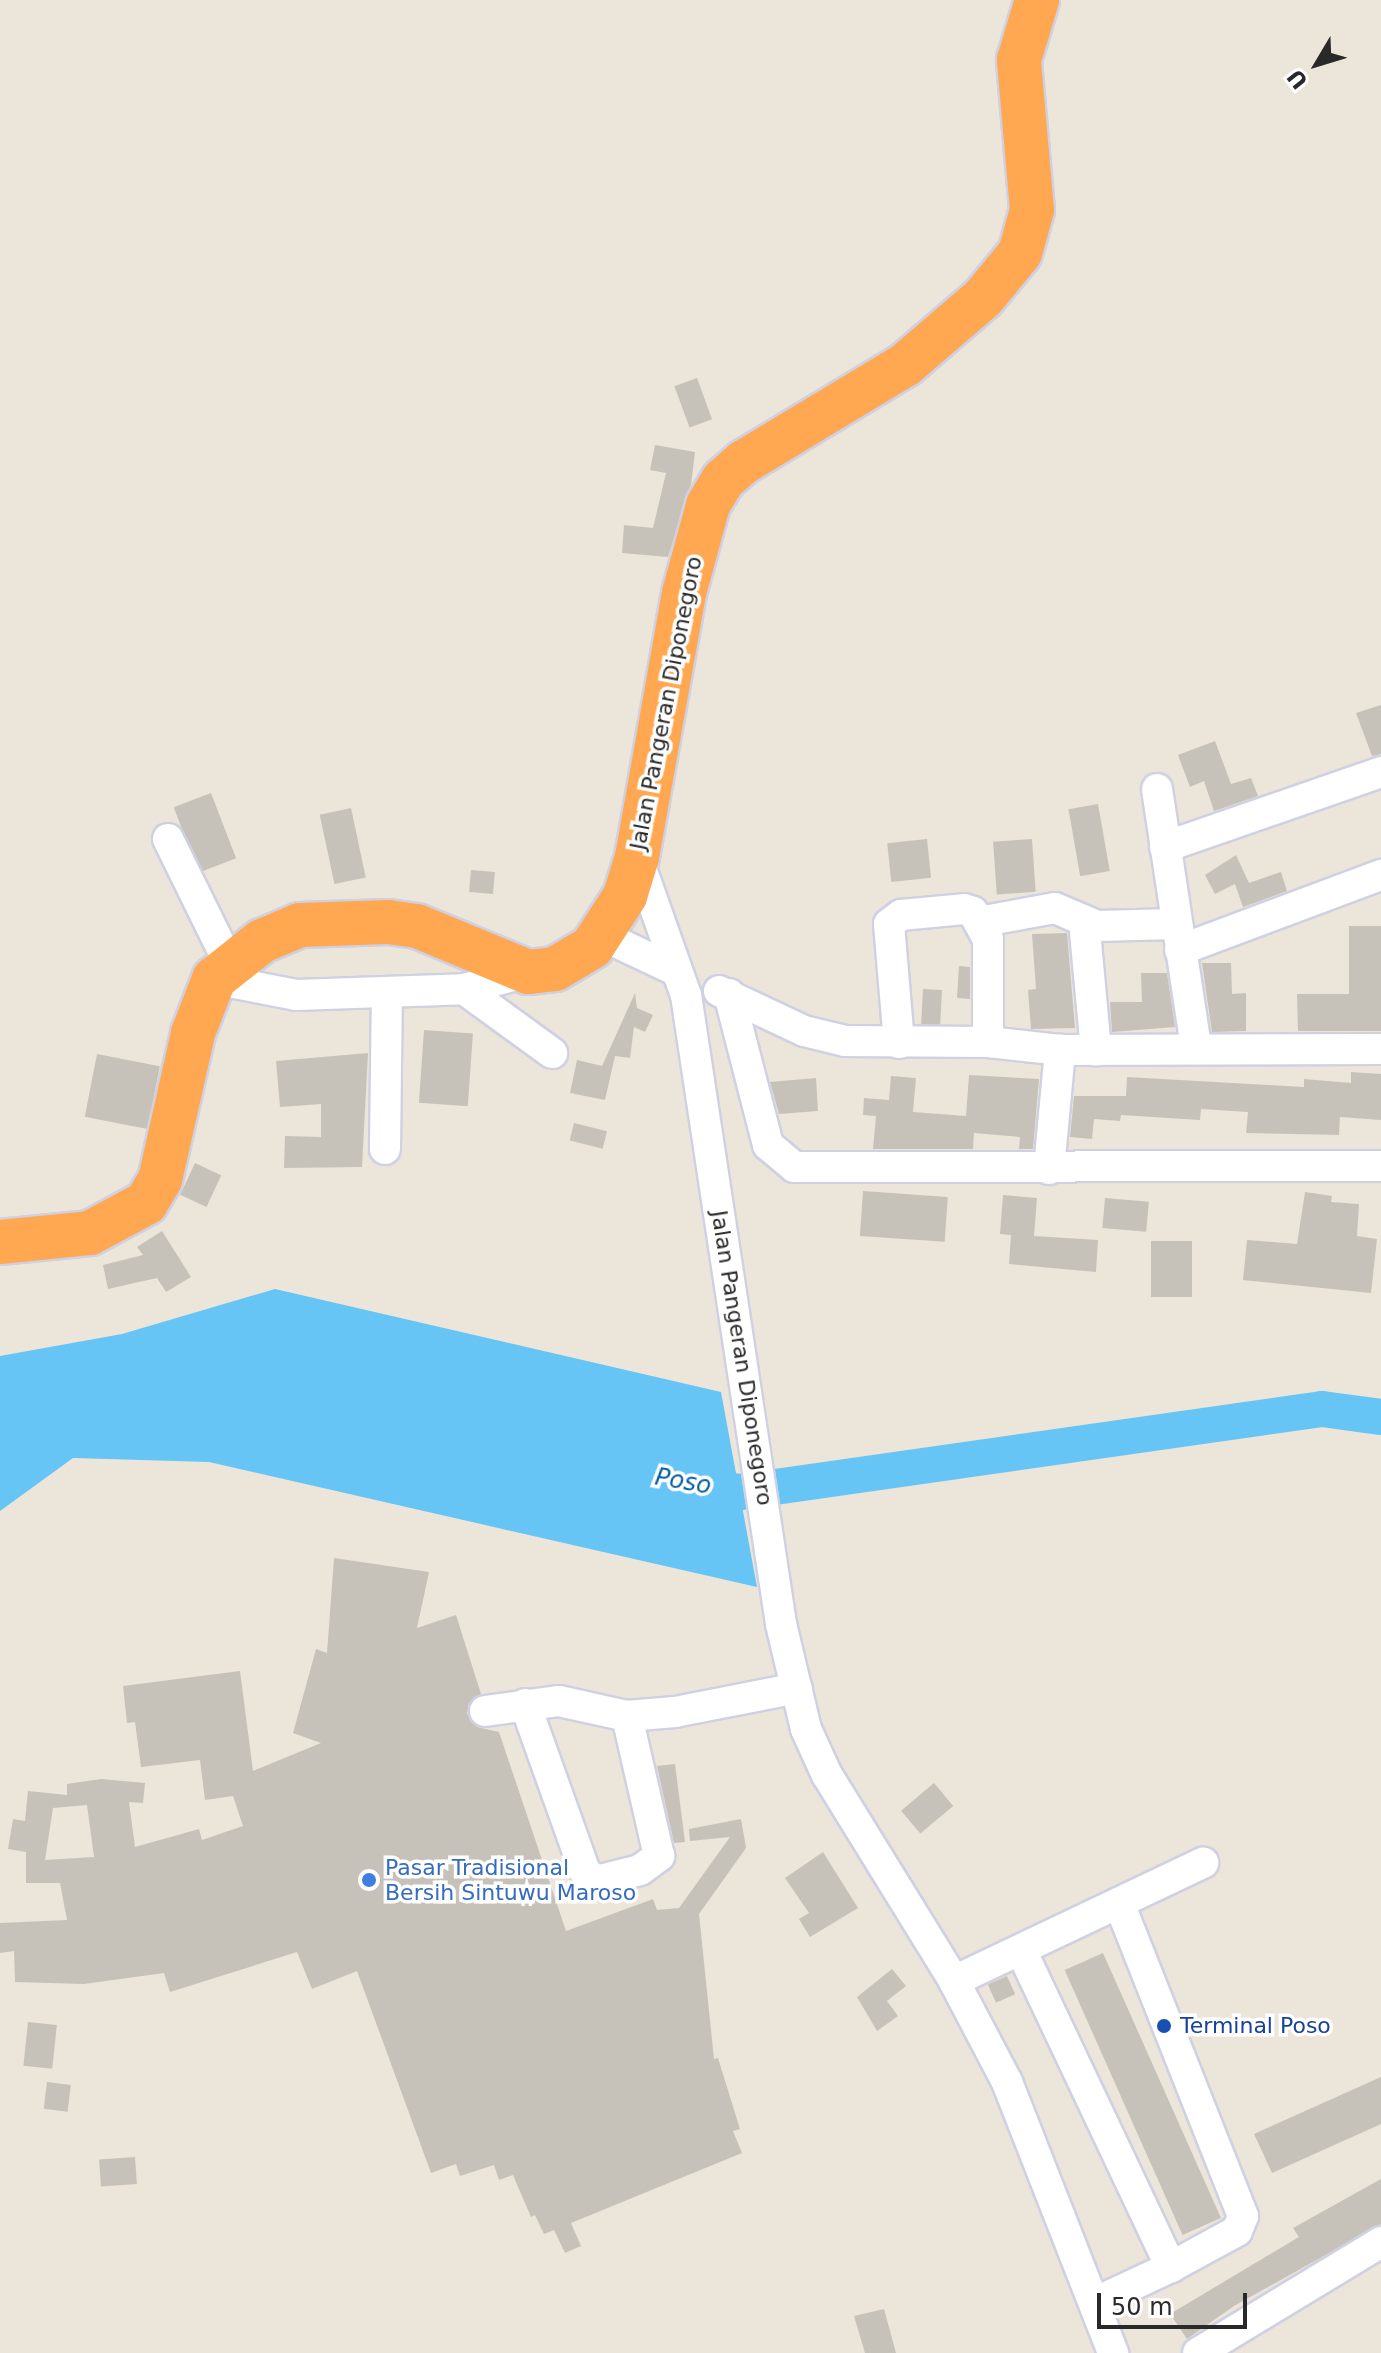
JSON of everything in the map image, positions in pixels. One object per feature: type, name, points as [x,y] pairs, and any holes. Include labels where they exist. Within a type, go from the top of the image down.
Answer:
[{"type":"highway","name":"Jalan Pangeran Diponegoro","points":[[528,972],[566,964],[601,935],[625,896],[637,857],[684,593],[708,505],[723,480],[905,365],[983,298],[1020,253],[1032,210],[1019,60],[1037,0]]},
{"type":"highway","points":[[0,1242],[90,1233],[146,1203],[160,1180],[193,1033],[222,971],[300,925],[388,922],[417,926],[528,972]]},
{"type":"street","points":[[1165,847],[1381,772]]},
{"type":"street","points":[[1157,789],[1196,1047]]},
{"type":"street","points":[[168,839],[222,971],[296,995],[464,989],[528,972]]},
{"type":"street","name":"Jalan Pangeran Diponegoro","points":[[637,857],[681,982],[746,1382],[781,1624],[816,1754],[954,1981],[1007,2082],[1096,2302],[1113,2353]]},
{"type":"street","points":[[979,922],[1055,908],[1084,921],[1178,937],[1381,875]]},
{"type":"street","points":[[899,1043],[889,924],[901,915],[964,909],[979,922],[990,959],[988,1042]]},
{"type":"street","points":[[1084,921],[1096,1050]]},
{"type":"street","points":[[601,935],[681,982],[703,990],[729,994],[804,1031],[845,1041],[988,1042],[1060,1050],[1196,1047],[1381,1049]]},
{"type":"street","points":[[464,989],[552,1053]]},
{"type":"street","points":[[385,1149],[387,993]]},
{"type":"street","points":[[729,994],[768,1145],[786,1164],[828,1169],[1381,1166]]},
{"type":"street","points":[[1049,1169],[1060,1050]]},
{"type":"street","points":[[485,1711],[525,1704],[588,1704],[627,1716],[675,1712],[797,1688]]},
{"type":"street","points":[[525,1704],[585,1872],[596,1881],[640,1870],[659,1856],[627,1716]]},
{"type":"street","points":[[954,1981],[1203,1863]]},
{"type":"street","points":[[1096,2302],[1171,2267],[1237,2231],[1243,2216],[1119,1903]]},
{"type":"street","points":[[1021,1950],[1171,2267]]},
{"type":"street","points":[[1198,2353],[1381,2242]]},
{"type":"water","points":[[275,1289],[721,1392],[757,1587],[209,1462],[73,1458],[0,1511],[0,1356],[122,1334]]},
{"type":"building","points":[[697,378],[712,419],[689,428],[674,386]]},
{"type":"building","points":[[655,445],[695,452],[691,485],[668,557],[622,553],[624,525],[653,528],[666,473],[650,470]]},
{"type":"building","points":[[1381,705],[1381,754],[1372,756],[1356,713]]},
{"type":"building","points":[[1215,741],[1231,784],[1251,778],[1258,796],[1214,811],[1204,781],[1190,787],[1178,755]]},
{"type":"building","points":[[211,793],[236,858],[199,873],[174,807]]},
{"type":"building","points":[[1098,804],[1110,871],[1080,876],[1068,809]]},
{"type":"building","points":[[351,808],[366,877],[334,884],[320,815]]},
{"type":"building","points":[[927,839],[931,878],[891,882],[887,843]]},
{"type":"building","points":[[1032,839],[1036,892],[997,895],[993,842]]},
{"type":"building","points":[[1236,855],[1249,883],[1281,872],[1287,891],[1243,907],[1235,884],[1215,894],[1205,875]]},
{"type":"building","points":[[471,870],[495,872],[493,894],[469,892]]},
{"type":"building","points":[[1349,926],[1381,926],[1381,1031],[1298,1031],[1297,994],[1349,994]]},
{"type":"building","points":[[1067,933],[1075,1028],[1031,1029],[1028,990],[1036,989],[1032,934]]},
{"type":"building","points":[[1202,963],[1231,963],[1232,994],[1246,993],[1246,1031],[1212,1032]]},
{"type":"building","points":[[959,966],[970,967],[970,999],[957,998]]},
{"type":"building","points":[[1141,973],[1167,973],[1175,1027],[1112,1032],[1110,1002],[1142,1002]]},
{"type":"building","points":[[923,989],[942,990],[940,1025],[921,1024]]},
{"type":"building","points":[[635,993],[637,1008],[653,1015],[645,1032],[634,1027],[630,1058],[615,1056],[605,1100],[570,1093],[577,1060],[602,1066]]},
{"type":"building","points":[[424,1030],[473,1033],[468,1106],[419,1103]]},
{"type":"building","points":[[368,1053],[362,1167],[284,1168],[285,1136],[321,1137],[321,1104],[280,1107],[276,1061]]},
{"type":"building","points":[[97,1054],[160,1066],[148,1129],[85,1117]]},
{"type":"building","points":[[1351,1072],[1381,1074],[1381,1120],[1340,1117],[1339,1135],[1246,1133],[1248,1112],[1201,1109],[1200,1120],[1121,1115],[1120,1121],[1094,1119],[1092,1139],[1070,1137],[1074,1096],[1126,1096],[1127,1077],[1304,1087],[1304,1079],[1351,1083]]},
{"type":"building","points":[[969,1075],[1039,1079],[1033,1149],[1019,1149],[1020,1137],[974,1133],[973,1149],[873,1149],[876,1116],[863,1115],[864,1098],[889,1100],[891,1076],[916,1078],[913,1112],[966,1116]]},
{"type":"building","points":[[816,1078],[818,1111],[779,1114],[770,1082]]},
{"type":"building","points":[[574,1123],[607,1131],[603,1149],[570,1140]]},
{"type":"building","points":[[195,1163],[221,1175],[206,1207],[180,1195]]},
{"type":"building","points":[[863,1191],[948,1197],[945,1242],[860,1236]]},
{"type":"building","points":[[1305,1192],[1332,1196],[1331,1202],[1359,1204],[1357,1236],[1377,1239],[1371,1293],[1243,1280],[1247,1240],[1297,1244]]},
{"type":"building","points":[[1003,1195],[1037,1198],[1034,1236],[1098,1240],[1096,1272],[1009,1264],[1011,1235],[1000,1234]]},
{"type":"building","points":[[1105,1198],[1149,1202],[1146,1232],[1102,1228]]},
{"type":"building","points":[[162,1231],[191,1277],[166,1292],[157,1278],[108,1289],[103,1265],[143,1255],[137,1247]]},
{"type":"building","points":[[1151,1241],[1192,1241],[1192,1297],[1151,1297]]},
{"type":"building","name":"Pasar Tradisional Bersih Sintuwu Maroso","points":[[334,1558],[429,1572],[417,1628],[456,1615],[481,1694],[469,1703],[467,1714],[477,1727],[499,1732],[566,1931],[653,1899],[657,1910],[679,1908],[730,1837],[690,1841],[689,1829],[741,1819],[746,1848],[699,1914],[714,2059],[718,2058],[740,2129],[733,2131],[742,2153],[571,2223],[581,2246],[565,2253],[554,2230],[544,2234],[535,2215],[531,2217],[513,2175],[499,2180],[494,2165],[460,2176],[456,2164],[431,2173],[357,1971],[312,1989],[297,1952],[170,1992],[164,1973],[84,1984],[15,1982],[14,1951],[0,1953],[0,1923],[67,1920],[60,1883],[26,1883],[26,1852],[8,1849],[13,1819],[25,1821],[28,1791],[67,1795],[67,1784],[101,1779],[145,1783],[143,1803],[129,1802],[135,1847],[199,1829],[202,1840],[243,1826],[233,1796],[205,1800],[200,1760],[141,1767],[135,1722],[127,1723],[123,1686],[240,1671],[253,1771],[321,1743],[293,1733],[316,1649],[327,1653]],"holes":[[[87,1805],[94,1857],[45,1860],[53,1808]]]},
{"type":"building","points":[[675,1764],[685,1842],[674,1843],[657,1766]]},
{"type":"building","points":[[934,1783],[953,1806],[920,1834],[901,1811]]},
{"type":"building","points":[[823,1852],[858,1908],[810,1937],[799,1919],[809,1913],[785,1878]]},
{"type":"building","points":[[1103,1953],[1221,2218],[1183,2235],[1065,1970]]},
{"type":"building","points":[[892,1969],[906,1986],[887,2001],[898,2016],[877,2031],[857,1997]]},
{"type":"building","points":[[1007,1976],[1015,1994],[996,2003],[988,1985]]},
{"type":"building","points":[[28,2022],[57,2025],[52,2069],[23,2066]]},
{"type":"building","points":[[1381,2077],[1381,2124],[1272,2173],[1254,2134]]},
{"type":"building","points":[[47,2082],[71,2085],[68,2112],[44,2109]]},
{"type":"building","points":[[135,2157],[137,2184],[101,2186],[99,2160]]},
{"type":"building","points":[[1381,2179],[1381,2224],[1234,2306],[1187,2339],[1170,2314],[1299,2237],[1293,2228]]},
{"type":"building","points":[[884,2309],[896,2353],[865,2353],[854,2316]]},
{"type":"waterway","name":"Poso","points":[[694,1485],[740,1492],[1322,1409],[1381,1417]]},
{"type":"place","name":"Pasar Tradisional Bersih Sintuwu Maroso","points":[[369,1880]]},
{"type":"place","name":"Terminal Poso","points":[[1164,2026]]}]
